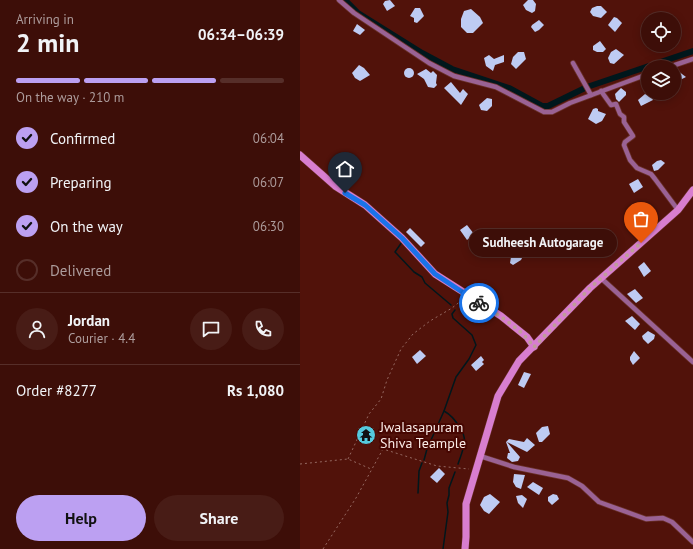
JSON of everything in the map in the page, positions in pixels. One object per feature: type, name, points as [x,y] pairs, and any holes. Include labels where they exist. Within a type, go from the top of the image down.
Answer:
[{"type":"main road","points":[[300,155],[335,186],[365,205],[402,238],[435,274],[501,316],[527,337],[534,347]]},
{"type":"main road","points":[[465,549],[466,504],[498,396],[518,361],[534,347],[590,288],[602,279],[678,210],[692,192]]},
{"type":"street","points":[[339,0],[354,13],[429,64],[454,76],[496,87],[544,112],[552,112],[590,95],[641,77]]},
{"type":"street","points":[[681,63],[693,59]]},
{"type":"street","points":[[573,63],[590,95]]},
{"type":"street","points":[[601,91],[611,104],[616,104],[620,114],[624,117],[624,122],[633,136],[625,142],[624,145],[630,160],[637,168],[651,174],[678,210]]},
{"type":"street","points":[[602,279],[693,362]]},
{"type":"street","points":[[480,456],[514,467],[568,478],[582,486],[599,502],[646,519],[664,518],[672,522],[693,542]]},
{"type":"path","points":[[348,460],[369,414],[381,399],[387,380],[401,349],[413,334],[430,321],[452,308],[467,295]]},
{"type":"path","points":[[322,549],[356,498],[383,449],[437,466],[476,470]]},
{"type":"path","points":[[300,464],[348,460],[372,469]]},
{"type":"building","points":[[390,0],[395,6],[387,11],[383,4],[385,1]]},
{"type":"building","points":[[528,0],[533,0],[536,4],[535,11],[532,13],[526,10],[523,5]]},
{"type":"building","points":[[601,6],[607,12],[601,18],[593,16],[590,12],[592,8]]},
{"type":"building","points":[[415,8],[420,8],[424,16],[417,23],[414,22],[414,18],[410,16]]},
{"type":"building","points":[[471,9],[480,17],[483,23],[473,33],[467,33],[461,27],[461,19],[464,11]]},
{"type":"building","points":[[614,17],[622,23],[615,32],[608,25]]},
{"type":"building","points":[[539,20],[544,25],[535,32],[531,27]]},
{"type":"building","points":[[357,24],[365,30],[360,35],[353,31]]},
{"type":"building","points":[[600,41],[606,49],[603,52],[593,50],[593,46]]},
{"type":"building","points":[[616,49],[624,55],[614,64],[610,63],[608,58],[611,52]]},
{"type":"building","points":[[518,52],[524,52],[526,59],[516,69],[511,64],[513,57]]},
{"type":"building","points":[[489,55],[494,59],[504,55],[504,62],[495,65],[493,71],[486,66],[484,58]]},
{"type":"building","points":[[359,65],[370,75],[360,81],[355,78],[352,73]]},
{"type":"building","points":[[407,68],[411,68],[413,69],[413,77],[407,78],[404,75],[404,71]]},
{"type":"building","points":[[426,69],[431,73],[433,71],[437,75],[437,85],[434,88],[428,87],[424,79],[417,74]]},
{"type":"building","points":[[681,73],[686,77],[681,80]]},
{"type":"building","points":[[451,82],[460,93],[463,89],[468,94],[461,105],[444,88]]},
{"type":"building","points":[[621,88],[626,92],[626,95],[619,102],[616,99],[615,94]]},
{"type":"building","points":[[641,97],[641,100],[653,100],[641,106],[638,100]]},
{"type":"building","points":[[487,98],[492,99],[492,106],[487,111],[481,110],[479,105]]},
{"type":"building","points":[[596,108],[598,111],[606,114],[602,121],[596,124],[588,119],[593,109]]},
{"type":"building","points":[[343,156],[349,163],[338,173],[332,165]]},
{"type":"building","points":[[661,160],[665,163],[658,170],[654,171],[652,165]]},
{"type":"building","points":[[638,179],[643,187],[634,193],[629,184]]},
{"type":"building","points":[[633,204],[639,205],[642,209],[636,214],[631,212],[631,207]]},
{"type":"building","points":[[467,225],[474,234],[467,240],[460,230]]},
{"type":"building","points":[[410,228],[425,243],[421,247],[406,232]]},
{"type":"building","points":[[513,244],[520,250],[523,248],[526,250],[521,260],[513,265],[510,263],[511,257],[508,254],[510,246]]},
{"type":"building","points":[[644,262],[651,271],[644,277],[638,267]]},
{"type":"building","points":[[635,289],[643,298],[636,303],[627,294]]},
{"type":"building","points":[[632,316],[640,324],[635,330],[625,321]]},
{"type":"building","points":[[648,331],[655,335],[654,339],[648,344],[642,336]]},
{"type":"building","points":[[420,350],[426,356],[417,364],[412,357]]},
{"type":"building","points":[[634,351],[640,358],[633,365],[630,357]]},
{"type":"building","points":[[481,356],[484,360],[482,362],[484,364],[476,371],[471,365]]},
{"type":"building","points":[[524,372],[531,374],[524,388],[518,385]]},
{"type":"building","points":[[548,426],[550,434],[542,442],[539,442],[536,433],[542,427]]},
{"type":"building","points":[[527,438],[535,445],[527,452],[507,442],[520,457],[518,461],[512,462],[507,458],[508,453],[510,453],[506,442],[509,439],[524,442]]},
{"type":"building","points":[[439,468],[445,474],[437,483],[430,477]]},
{"type":"building","points":[[514,474],[525,475],[521,489],[516,487],[513,482]]},
{"type":"building","points":[[533,482],[543,488],[539,495],[527,487]]},
{"type":"building","points":[[490,494],[500,502],[489,514],[484,511],[480,505],[484,497]]},
{"type":"building","points":[[553,494],[557,495],[559,499],[552,505],[548,501],[548,497]]},
{"type":"building","points":[[522,495],[527,499],[523,508],[518,503],[516,496]]},
{"type":"waterway","points":[[345,0],[358,13],[422,53],[452,69],[509,88],[542,106],[548,106],[587,87],[693,51]]},
{"type":"waterway","points":[[402,242],[395,252],[414,272],[422,277],[425,283],[451,305]]},
{"type":"waterway","points":[[455,310],[452,314],[453,318],[472,335],[476,345],[469,359],[456,377],[444,411],[454,419],[464,435],[463,449],[458,464]]},
{"type":"waterway","points":[[424,460],[427,449],[444,411]]},
{"type":"waterway","points":[[418,493],[419,471],[422,463]]},
{"type":"waterway","points":[[443,549],[448,512],[447,503],[449,488],[455,472]]},
{"type":"way so far","points":[[479,303],[501,316],[527,337],[534,347],[590,288],[641,243]]},
{"type":"place","name":"Sudheesh Autogarage","points":[[641,243]]},
{"type":"place","name":"Jwalasapuram Shiva Teample","points":[[366,435]]},
{"type":"route","points":[[345,193],[365,205],[402,238],[435,274],[479,303]]}]
